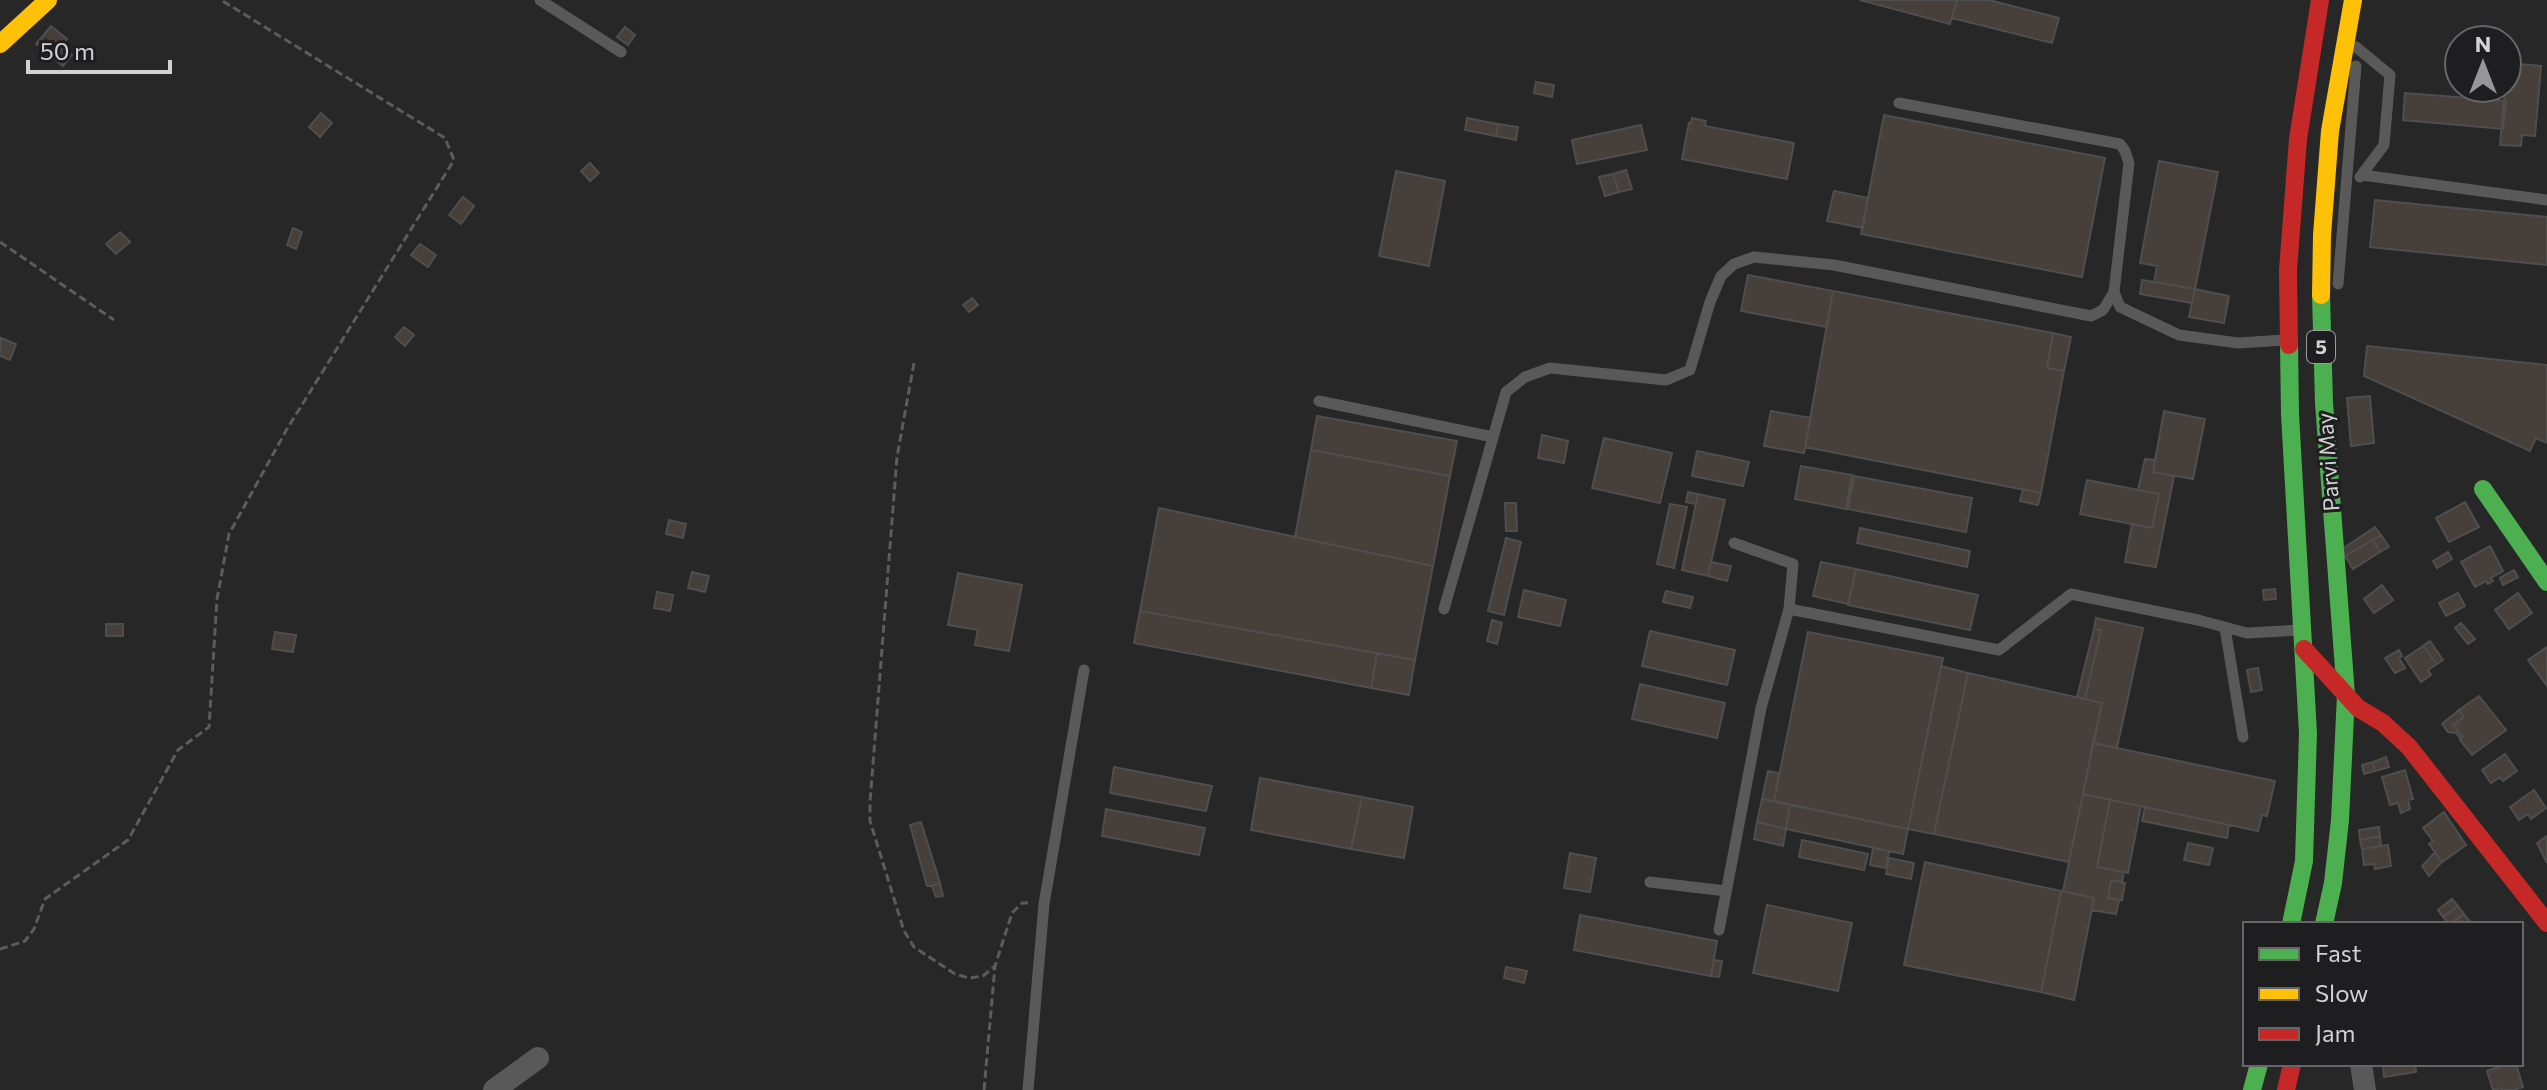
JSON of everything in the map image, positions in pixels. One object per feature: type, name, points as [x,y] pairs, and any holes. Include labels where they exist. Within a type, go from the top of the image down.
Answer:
[{"type":"main road","points":[[0,44],[48,0]]},
{"type":"main road","name":"Parvi May","points":[[2291,922],[2304,861],[2308,733],[2290,414],[2288,270],[2298,139],[2320,0]]},
{"type":"main road","name":"Parvi May","points":[[2324,922],[2333,883],[2340,820],[2346,695],[2329,490],[2322,355],[2322,235],[2330,131],[2353,0]]},
{"type":"main road","points":[[2483,489],[2547,582]]},
{"type":"main road","points":[[2303,640],[2358,708],[2383,723],[2409,747],[2547,923]]},
{"type":"main road","points":[[2252,1090],[2258,1066]]},
{"type":"main road","points":[[2286,1090],[2292,1066]]},
{"type":"street","points":[[494,1090],[538,1058]]},
{"type":"street","points":[[2361,1066],[2365,1090]]},
{"type":"lane","points":[[540,0],[621,52]]},
{"type":"lane","points":[[2338,292],[2356,84],[2356,47],[2348,29]]},
{"type":"lane","points":[[2347,187],[2362,175],[2384,145],[2390,75],[2356,47]]},
{"type":"lane","points":[[1444,609],[1506,392],[1525,377],[1550,368],[1666,380],[1690,370],[1710,302],[1721,276],[1734,264],[1754,257],[1834,265],[2091,316],[2103,310],[2114,292],[2129,163],[2120,144],[1899,103]]},
{"type":"lane","points":[[2362,175],[2547,200]]},
{"type":"lane","points":[[2114,292],[2120,307],[2179,335],[2238,343],[2289,340]]},
{"type":"lane","points":[[2322,355],[2333,318]]},
{"type":"lane","points":[[1319,401],[1493,437]]},
{"type":"lane","points":[[1719,930],[1761,708],[1789,609],[1793,564],[1734,543]]},
{"type":"lane","points":[[1789,609],[1999,650],[2071,594],[2247,633],[2303,640]]},
{"type":"lane","points":[[2225,628],[2243,737]]},
{"type":"lane","points":[[1028,1090],[1044,904],[1084,670]]},
{"type":"lane","points":[[1650,882],[1726,891]]},
{"type":"path","points":[[0,949],[25,941],[34,929],[45,899],[128,840],[178,750],[209,727],[217,599],[229,534],[287,429],[454,160],[445,138],[221,0]]},
{"type":"path","points":[[0,242],[114,320]]},
{"type":"path","points":[[914,363],[897,457],[870,821],[904,931],[914,947],[955,974],[969,978],[983,976],[995,966]]},
{"type":"path","points":[[984,1090],[995,966],[1012,913],[1022,903],[1044,904]]},
{"type":"building","points":[[1860,0],[1957,0],[1950,24]]},
{"type":"building","points":[[1957,0],[1989,0],[2059,18],[2052,43],[1952,18]]},
{"type":"building","points":[[51,26],[67,39],[61,47],[72,55],[63,66],[36,44]]},
{"type":"building","points":[[625,27],[635,35],[628,45],[617,37]]},
{"type":"building","points":[[2523,64],[2541,66],[2535,136],[2522,135],[2521,146],[2500,145],[2504,104],[2523,104]]},
{"type":"building","points":[[1536,82],[1554,85],[1552,97],[1534,93]]},
{"type":"building","points":[[2405,93],[2443,96],[2443,104],[2506,104],[2503,129],[2403,120]]},
{"type":"building","points":[[321,113],[332,123],[320,137],[309,127]]},
{"type":"building","points":[[1884,115],[2105,158],[2082,277],[1861,234]]},
{"type":"building","points":[[1467,118],[1498,124],[1496,136],[1465,130]]},
{"type":"building","points":[[1692,118],[1706,121],[1705,126],[1794,143],[1787,179],[1682,159]]},
{"type":"building","points":[[1498,124],[1518,127],[1516,140],[1496,136]]},
{"type":"building","points":[[1641,125],[1647,150],[1577,164],[1572,140]]},
{"type":"building","points":[[2159,161],[2218,172],[2195,289],[2154,282],[2157,266],[2140,263]]},
{"type":"building","points":[[590,163],[599,173],[590,181],[581,171]]},
{"type":"building","points":[[1626,170],[1632,189],[1619,192],[1613,174]]},
{"type":"building","points":[[1396,171],[1445,181],[1429,266],[1379,256]]},
{"type":"building","points":[[1613,174],[1619,192],[1605,196],[1599,177]]},
{"type":"building","points":[[1834,191],[1868,198],[1863,228],[1827,221]]},
{"type":"building","points":[[463,197],[474,206],[461,224],[449,215]]},
{"type":"building","points":[[2375,200],[2547,217],[2547,265],[2370,247]]},
{"type":"building","points":[[293,228],[302,232],[296,249],[287,245]]},
{"type":"building","points":[[120,232],[130,242],[116,254],[106,244]]},
{"type":"building","points":[[420,244],[436,255],[428,267],[411,255]]},
{"type":"building","points":[[1748,275],[1833,291],[1827,327],[1741,311]]},
{"type":"building","points":[[2142,280],[2195,289],[2192,303],[2140,294]]},
{"type":"building","points":[[2195,289],[2229,296],[2224,323],[2189,317]]},
{"type":"building","points":[[1833,291],[2053,333],[2047,368],[2064,371],[2041,493],[1805,447]]},
{"type":"building","points":[[972,298],[978,305],[969,312],[963,305]]},
{"type":"building","points":[[404,327],[414,335],[405,346],[395,337]]},
{"type":"building","points":[[2053,333],[2071,337],[2064,371],[2047,368]]},
{"type":"building","points":[[1,338],[16,344],[10,360],[0,356]]},
{"type":"building","points":[[2367,346],[2547,365],[2547,443],[2536,438],[2530,451],[2364,376]]},
{"type":"building","points":[[2370,396],[2374,443],[2351,446],[2347,398]]},
{"type":"building","points":[[1771,411],[1811,418],[1804,453],[1764,446]]},
{"type":"building","points":[[2164,411],[2205,419],[2193,479],[2153,472]]},
{"type":"building","points":[[1317,416],[1457,441],[1450,476],[1311,450]]},
{"type":"building","points":[[1542,435],[1568,441],[1564,463],[1538,458]]},
{"type":"building","points":[[1604,438],[1672,453],[1660,503],[1592,488]]},
{"type":"building","points":[[1311,450],[1450,476],[1433,566],[1295,537]]},
{"type":"building","points":[[1697,451],[1749,462],[1743,486],[1692,476]]},
{"type":"building","points":[[2145,459],[2155,460],[2153,472],[2174,476],[2156,567],[2125,562],[2132,524],[2152,528],[2159,494],[2138,490]]},
{"type":"building","points":[[1801,466],[1852,475],[1846,509],[1795,499]]},
{"type":"building","points":[[1854,476],[1972,498],[1966,532],[1848,509]]},
{"type":"building","points":[[2087,480],[2159,494],[2152,528],[2080,514]]},
{"type":"building","points":[[2023,489],[2041,493],[2038,505],[2020,501]]},
{"type":"building","points":[[1688,492],[1698,494],[1696,504],[1686,502]]},
{"type":"building","points":[[1698,494],[1725,500],[1708,576],[1682,570]]},
{"type":"building","points":[[2465,502],[2479,527],[2449,542],[2436,518]]},
{"type":"building","points":[[1505,503],[1516,503],[1517,531],[1506,531]]},
{"type":"building","points":[[1670,504],[1687,507],[1674,568],[1657,564]]},
{"type":"building","points":[[1159,508],[1433,566],[1415,660],[1140,611]]},
{"type":"building","points":[[669,520],[686,524],[683,538],[666,534]]},
{"type":"building","points":[[2375,527],[2381,535],[2345,556],[2342,549]]},
{"type":"building","points":[[1860,528],[1970,551],[1967,567],[1857,543]]},
{"type":"building","points":[[2381,535],[2389,547],[2380,552],[2373,540]]},
{"type":"building","points":[[1506,538],[1521,542],[1504,615],[1488,611]]},
{"type":"building","points":[[2373,540],[2380,552],[2353,569],[2345,556]]},
{"type":"building","points":[[2490,546],[2503,571],[2491,578],[2493,581],[2488,584],[2486,581],[2475,587],[2461,562]]},
{"type":"building","points":[[2448,552],[2452,559],[2437,568],[2433,561]]},
{"type":"building","points":[[1711,562],[1731,566],[1727,581],[1708,576]]},
{"type":"building","points":[[1821,562],[1856,569],[1848,604],[1813,596]]},
{"type":"building","points":[[1856,569],[1978,595],[1970,630],[1848,605]]},
{"type":"building","points":[[2514,570],[2518,577],[2503,585],[2500,578]]},
{"type":"building","points":[[692,572],[709,576],[705,592],[688,588]]},
{"type":"building","points":[[958,573],[1022,585],[1009,651],[975,645],[978,630],[948,625]]},
{"type":"building","points":[[2382,585],[2393,600],[2374,613],[2364,599]]},
{"type":"building","points":[[2275,589],[2276,599],[2264,600],[2263,590]]},
{"type":"building","points":[[1524,590],[1566,600],[1560,626],[1518,617]]},
{"type":"building","points":[[1666,591],[1693,597],[1690,608],[1663,602]]},
{"type":"building","points":[[657,592],[673,595],[670,611],[654,608]]},
{"type":"building","points":[[2458,593],[2465,606],[2446,616],[2439,603]]},
{"type":"building","points":[[2518,593],[2532,613],[2509,629],[2495,610]]},
{"type":"building","points":[[1140,611],[1377,653],[1371,688],[1134,643]]},
{"type":"building","points":[[2096,618],[2143,628],[2117,748],[2093,743],[2102,703],[2085,699],[2101,630],[2094,629]]},
{"type":"building","points":[[1492,620],[1502,623],[1497,644],[1487,641]]},
{"type":"building","points":[[2461,623],[2475,639],[2468,644],[2455,628]]},
{"type":"building","points":[[106,624],[123,624],[123,636],[106,636]]},
{"type":"building","points":[[2094,629],[2101,630],[2085,699],[2077,697]]},
{"type":"building","points":[[1650,631],[1735,650],[1727,685],[1642,666]]},
{"type":"building","points":[[275,632],[296,635],[293,652],[272,649]]},
{"type":"building","points":[[1808,632],[1943,658],[1908,829],[1774,801]]},
{"type":"building","points":[[2430,641],[2443,660],[2437,664],[2423,646]]},
{"type":"building","points":[[2423,646],[2437,664],[2428,670],[2431,675],[2421,682],[2405,658]]},
{"type":"building","points":[[2547,647],[2547,686],[2528,660]]},
{"type":"building","points":[[2399,650],[2402,656],[2399,658],[2405,668],[2395,673],[2385,658]]},
{"type":"building","points":[[1377,653],[1415,660],[1409,695],[1371,688]]},
{"type":"building","points":[[1941,666],[1968,673],[1934,834],[1908,829]]},
{"type":"building","points":[[2258,668],[2262,690],[2251,692],[2247,670]]},
{"type":"building","points":[[1968,673],[2102,703],[2069,862],[1934,834]]},
{"type":"building","points":[[1640,684],[1725,703],[1717,738],[1632,719]]},
{"type":"building","points":[[2479,696],[2506,730],[2472,755],[2453,725],[2464,717],[2459,710]]},
{"type":"building","points":[[2459,710],[2464,717],[2453,725],[2463,737],[2461,739],[2456,733],[2448,732],[2442,724]]},
{"type":"building","points":[[2093,743],[2275,781],[2267,816],[2262,815],[2258,831],[2083,794]]},
{"type":"building","points":[[2505,754],[2517,771],[2503,781],[2500,777],[2491,783],[2482,770]]},
{"type":"building","points":[[2386,757],[2389,767],[2375,771],[2373,762]]},
{"type":"building","points":[[2373,762],[2375,771],[2364,774],[2362,765]]},
{"type":"building","points":[[1114,767],[1212,786],[1206,811],[1110,793]]},
{"type":"building","points":[[2405,770],[2413,799],[2408,800],[2410,809],[2401,813],[2398,803],[2390,805],[2382,777]]},
{"type":"building","points":[[1768,771],[1779,773],[1774,801],[1762,799]]},
{"type":"building","points":[[1260,778],[1362,797],[1351,849],[1251,830]]},
{"type":"building","points":[[2534,790],[2546,808],[2531,819],[2528,814],[2519,820],[2510,807]]},
{"type":"building","points":[[2083,794],[2110,800],[2097,867],[2124,872],[2122,882],[2111,880],[2108,898],[2119,900],[2116,914],[2092,910],[2094,898],[2063,891]]},
{"type":"building","points":[[1362,797],[1413,807],[1404,858],[1351,849]]},
{"type":"building","points":[[1762,799],[1790,805],[1786,829],[1757,822]]},
{"type":"building","points":[[2110,800],[2141,806],[2128,873],[2097,867]]},
{"type":"building","points":[[1790,805],[1908,829],[1903,854],[1786,829]]},
{"type":"building","points":[[2145,807],[2229,825],[2227,838],[2142,821]]},
{"type":"building","points":[[1106,809],[1205,828],[1199,855],[1102,836]]},
{"type":"building","points":[[2444,812],[2466,845],[2442,862],[2429,844],[2433,841],[2423,828]]},
{"type":"building","points":[[921,822],[940,883],[932,886],[927,886],[910,825]]},
{"type":"building","points":[[1757,822],[1786,829],[1783,846],[1754,839]]},
{"type":"building","points":[[2379,827],[2380,836],[2360,840],[2359,830]]},
{"type":"building","points":[[2380,836],[2381,846],[2362,849],[2360,840]]},
{"type":"building","points":[[2547,836],[2547,863],[2537,843]]},
{"type":"building","points":[[1802,840],[1868,854],[1864,870],[1799,857]]},
{"type":"building","points":[[2188,843],[2213,848],[2209,865],[2184,860]]},
{"type":"building","points":[[2388,845],[2391,866],[2375,869],[2374,864],[2364,865],[2362,849]]},
{"type":"building","points":[[1873,848],[1889,851],[1886,868],[1870,865]]},
{"type":"building","points":[[2435,852],[2442,862],[2429,876],[2422,866]]},
{"type":"building","points":[[1570,853],[1596,858],[1590,892],[1564,888]]},
{"type":"building","points":[[1889,858],[1914,863],[1911,879],[1886,874]]},
{"type":"building","points":[[1925,862],[2061,891],[2041,992],[1904,965]]},
{"type":"building","points":[[2111,880],[2125,883],[2122,900],[2108,898]]},
{"type":"building","points":[[940,883],[943,896],[936,897],[932,886]]},
{"type":"building","points":[[2061,891],[2094,898],[2074,1000],[2041,992]]},
{"type":"building","points":[[2452,899],[2458,906],[2443,917],[2438,910]]},
{"type":"building","points":[[1767,905],[1852,923],[1838,991],[1753,973]]},
{"type":"building","points":[[2458,906],[2464,914],[2452,922],[2443,917]]},
{"type":"building","points":[[2464,914],[2470,922],[2454,922]]},
{"type":"building","points":[[1580,915],[1717,941],[1711,976],[1574,950]]},
{"type":"building","points":[[1714,960],[1722,961],[1719,977],[1711,976]]},
{"type":"building","points":[[1506,967],[1527,971],[1524,983],[1504,978]]},
{"type":"building","points":[[2383,1066],[2415,1066],[2416,1072],[2384,1077]]},
{"type":"building","points":[[2502,1066],[2517,1066],[2523,1087],[2493,1090],[2487,1071]]},
{"type":"traffic: fast","points":[[2321,295],[2324,403],[2346,695],[2340,820],[2333,883],[2324,922]]},
{"type":"traffic: fast","points":[[2289,345],[2308,733],[2304,861],[2291,922]]},
{"type":"traffic: fast","points":[[2483,489],[2547,582]]},
{"type":"traffic: fast","points":[[2252,1090],[2258,1066]]},
{"type":"traffic: slow","points":[[0,44],[48,0]]},
{"type":"traffic: slow","points":[[2321,295],[2330,131],[2353,0]]},
{"type":"traffic: jam","points":[[2289,345],[2288,270],[2298,139],[2320,0]]},
{"type":"traffic: jam","points":[[2304,649],[2358,708],[2383,723],[2409,747],[2547,923]]},
{"type":"traffic: jam","points":[[2286,1090],[2292,1066]]}]
